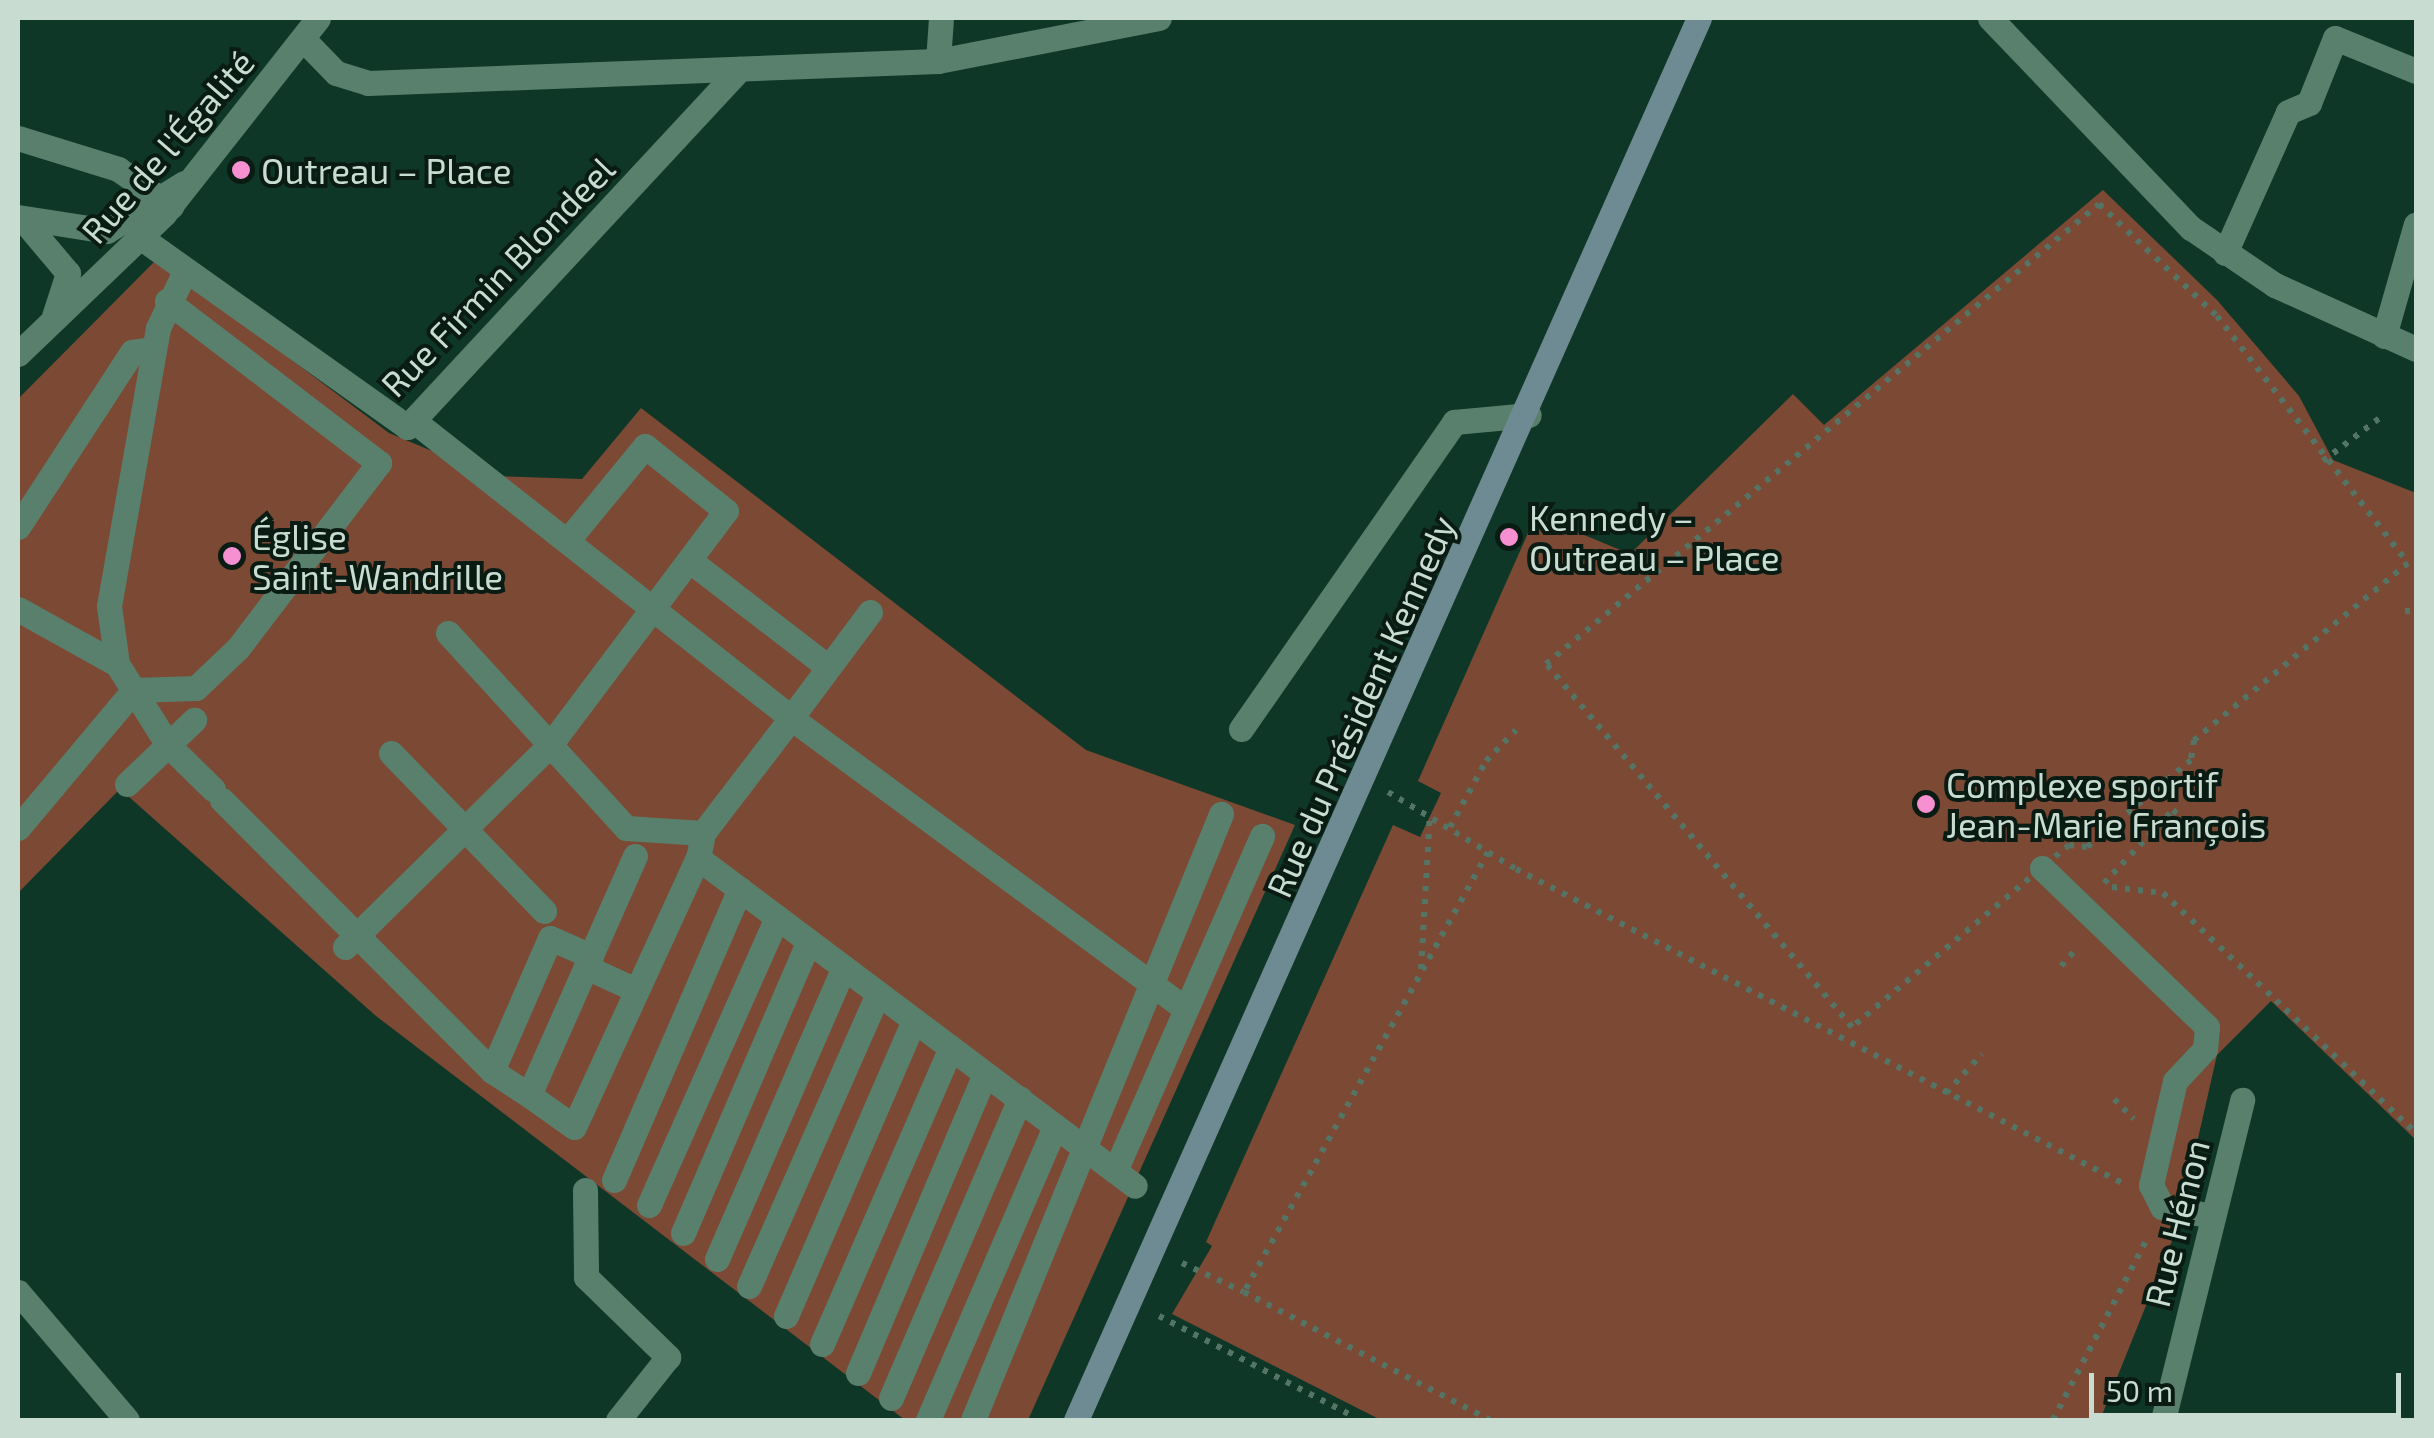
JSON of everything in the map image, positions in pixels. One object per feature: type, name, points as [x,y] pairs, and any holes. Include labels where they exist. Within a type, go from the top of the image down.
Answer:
[{"type":"main road","name":"Rue du Président Kennedy","points":[[1076,1420],[1529,415],[1699,18]]},
{"type":"street","points":[[938,61],[941,18]]},
{"type":"street","points":[[310,28],[336,73],[368,83],[938,61],[1159,18]]},
{"type":"street","points":[[1990,18],[2138,180],[2225,253],[2416,349]]},
{"type":"street","name":"Rue de l'Égalité","points":[[18,354],[140,237],[310,28]]},
{"type":"street","points":[[2225,253],[2288,112],[2309,103],[2334,38],[2416,71]]},
{"type":"street","name":"Rue Firmin Blondeel","points":[[140,237],[386,420],[414,420],[740,69]]},
{"type":"street","points":[[18,138],[106,164],[166,203]]},
{"type":"street","points":[[19,218],[98,232],[166,203]]},
{"type":"street","points":[[19,218],[68,273],[52,320]]},
{"type":"street","points":[[2384,336],[2416,224]]},
{"type":"street","points":[[185,271],[167,301],[154,349],[110,606],[117,664],[168,744],[350,942],[492,1070],[574,1127],[701,846],[870,612]]},
{"type":"street","points":[[18,828],[134,690],[196,688],[238,648],[379,463],[167,301]]},
{"type":"street","points":[[18,527],[132,352],[154,349]]},
{"type":"street","points":[[1240,729],[1454,422],[1529,415]]},
{"type":"street","points":[[414,420],[791,718],[1185,1010]]},
{"type":"street","points":[[350,942],[550,745],[726,511],[645,446],[566,542]]},
{"type":"street","points":[[689,560],[828,667]]},
{"type":"street","points":[[18,609],[117,664]]},
{"type":"street","points":[[448,634],[626,828],[701,846],[740,889],[1125,1178],[1185,1010],[1262,836]]},
{"type":"street","points":[[127,784],[194,720]]},
{"type":"street","points":[[392,752],[544,911]]},
{"type":"street","points":[[973,1420],[1088,1150],[1221,814]]},
{"type":"street","points":[[529,1096],[636,856]]},
{"type":"street","points":[[2042,868],[2207,1026],[2205,1049],[2174,1081],[2156,1196],[2213,1216]]},
{"type":"street","points":[[614,1180],[740,889]]},
{"type":"street","points":[[649,1204],[777,917]]},
{"type":"street","points":[[492,1070],[550,938],[636,990]]},
{"type":"street","points":[[683,1233],[809,941]]},
{"type":"street","points":[[717,1259],[844,967]]},
{"type":"street","points":[[749,1286],[878,992]]},
{"type":"street","points":[[786,1316],[914,1020]]},
{"type":"street","points":[[822,1344],[951,1048]]},
{"type":"street","points":[[858,1373],[986,1074]]},
{"type":"street","points":[[891,1398],[1020,1099]]},
{"type":"street","name":"Rue Hénon","points":[[2163,1420],[2242,1100]]},
{"type":"street","points":[[928,1420],[1055,1126]]},
{"type":"street","points":[[586,1190],[586,1278],[668,1356],[618,1420]]},
{"type":"street","points":[[18,1292],[127,1420]]},
{"type":"path","points":[[2099,204],[2217,316],[2298,414],[2323,460],[2408,563],[2194,740],[2191,760],[2117,822],[2042,868],[1852,1026],[1546,664],[2099,204]]},
{"type":"path","points":[[2323,460],[2380,417]]},
{"type":"path","points":[[2405,611],[2416,612]]},
{"type":"path","points":[[1450,827],[1486,761],[1516,730]]},
{"type":"path","points":[[1365,779],[1488,852],[2116,1182],[2156,1196],[2052,1420]]},
{"type":"path","points":[[2061,966],[2093,914],[2100,887],[2174,810],[2196,830]]},
{"type":"path","points":[[1421,972],[1430,815]]},
{"type":"path","points":[[1244,1292],[1488,852]]},
{"type":"path","points":[[2100,887],[2163,894],[2416,1133]]},
{"type":"path","points":[[1946,1093],[1982,1054]]},
{"type":"path","points":[[1182,1263],[1490,1420]]},
{"type":"path","points":[[1158,1315],[1353,1416]]},
{"type":"shaded area","name":"Complexe sportif Jean-Marie François","points":[[2103,190],[2217,300],[2299,396],[2333,460],[2416,493],[2416,1140],[2271,1001],[2217,1055],[2178,1226],[2100,1420],[1381,1420],[1172,1314],[1212,1246],[1206,1242],[1393,825],[1420,837],[1441,793],[1418,781],[1536,515],[1630,554],[1793,394],[1824,425]]},
{"type":"shaded area","points":[[157,259],[389,433],[492,476],[582,479],[641,408],[1086,750],[1295,825],[1028,1420],[905,1420],[376,1016],[120,789],[18,893],[18,399]]},
{"type":"place","name":"Outreau – Place","points":[[241,170]]},
{"type":"place","name":"Kennedy – Outreau – Place","points":[[1509,537]]},
{"type":"place","name":"Église Saint-Wandrille","points":[[232,556]]},
{"type":"place","name":"Complexe sportif Jean-Marie François","points":[[1926,804]]}]
